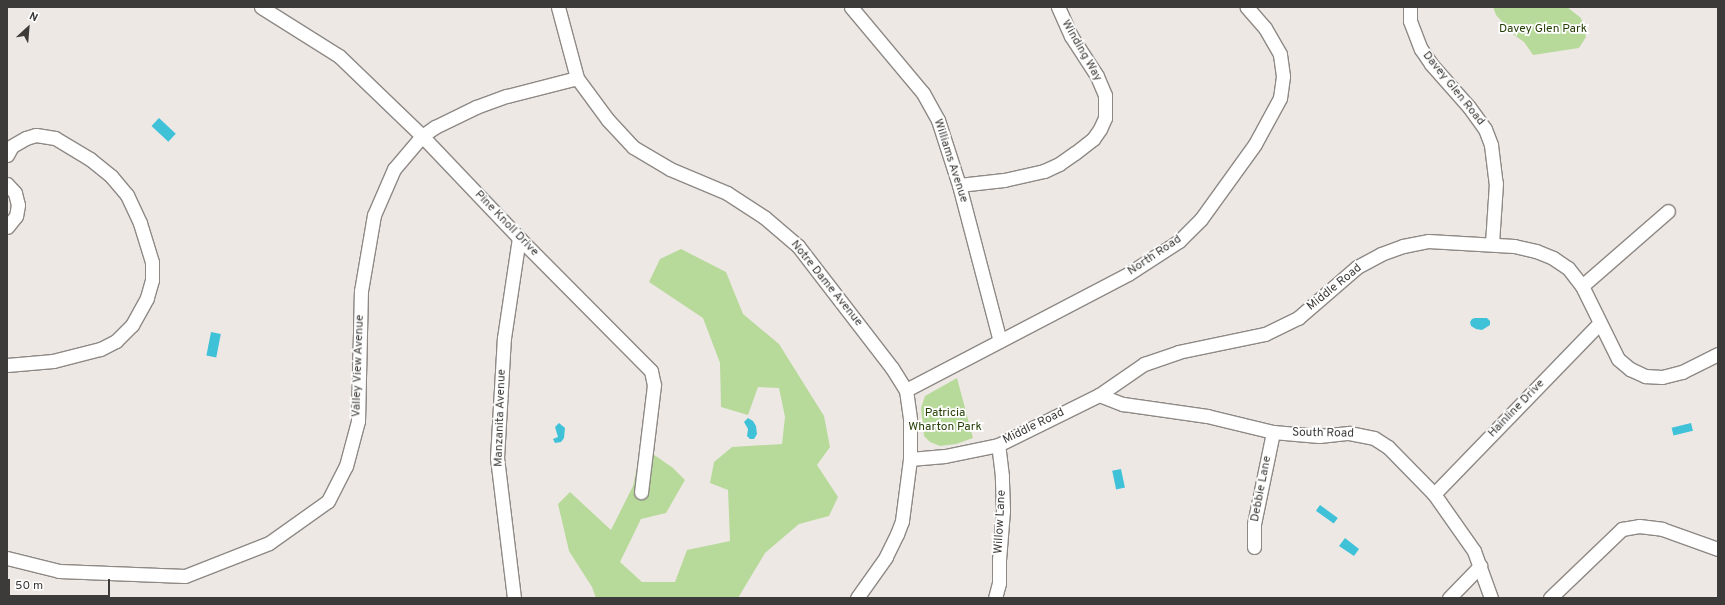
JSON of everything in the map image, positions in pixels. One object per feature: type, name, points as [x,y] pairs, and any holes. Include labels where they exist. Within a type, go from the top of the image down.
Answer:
[{"type":"street","name":"Pine Knoll Drive","points":[[261,7],[339,56],[422,136],[519,238],[651,371],[654,385],[641,492]]},
{"type":"street","name":"Notre Dame Avenue","points":[[558,7],[577,78],[608,120],[633,147],[670,169],[727,193],[764,217],[798,246],[892,368],[906,390],[910,420],[910,459],[902,521],[886,557],[857,598]]},
{"type":"street","name":"Williams Avenue","points":[[851,7],[922,93],[938,120],[959,185],[1000,341]]},
{"type":"street","name":"Winding Way","points":[[959,185],[1004,180],[1044,171],[1059,164],[1075,153],[1093,139],[1100,129],[1105,118],[1105,95],[1097,76],[1071,36],[1058,7]]},
{"type":"street","name":"North Road","points":[[906,390],[1128,274],[1179,241],[1201,219],[1255,144],[1280,98],[1283,76],[1280,54],[1265,28],[1246,7]]},
{"type":"street","name":"Davey Glen Road","points":[[1410,7],[1410,21],[1421,49],[1431,64],[1469,107],[1486,129],[1491,144],[1496,183],[1492,244]]},
{"type":"street","name":"Valley View Avenue","points":[[7,558],[59,571],[185,576],[269,543],[328,501],[346,466],[358,421],[361,291],[374,215],[394,169],[422,136],[476,107],[507,96],[577,78]]},
{"type":"street","points":[[7,155],[12,146],[26,138],[36,135],[55,138],[90,159],[111,176],[126,195],[140,223],[152,262],[152,280],[147,298],[132,325],[116,341],[100,350],[53,361],[7,365]]},
{"type":"street","points":[[7,184],[16,193],[18,205],[16,216],[7,227]]},
{"type":"street","points":[[1582,286],[1668,210]]},
{"type":"street","name":"Manzanita Avenue","points":[[514,598],[497,458],[504,338],[519,238]]},
{"type":"street","name":"Middle Road","points":[[910,459],[945,456],[998,445],[1098,395],[1144,364],[1178,352],[1266,334],[1298,318],[1357,268],[1381,254],[1403,246],[1428,241],[1492,244],[1536,251],[1554,258],[1568,268],[1582,286],[1599,324],[1618,359],[1630,369],[1645,376],[1662,377],[1682,372],[1718,354]]},
{"type":"street","name":"Hainline Drive","points":[[1434,494],[1599,324]]},
{"type":"street","name":"South Road","points":[[1098,395],[1123,404],[1207,416],[1273,432],[1318,436],[1349,433],[1374,438],[1388,447],[1434,494],[1474,551],[1491,598]]},
{"type":"street","name":"Debbie Lane","points":[[1254,547],[1254,524],[1273,432]]},
{"type":"street","name":"Willow Lane","points":[[995,598],[999,583],[999,560],[1003,510],[1002,476],[998,445]]},
{"type":"street","points":[[1550,598],[1622,529],[1639,526],[1662,529],[1718,549]]},
{"type":"street","points":[[1449,598],[1480,566]]},
{"type":"green space","name":"Davey Glen Park","points":[[1493,7],[1567,7],[1581,18],[1586,37],[1579,48],[1533,55],[1524,42],[1514,35],[1496,15]]},
{"type":"green space","points":[[681,249],[726,272],[743,314],[779,344],[824,416],[830,447],[817,465],[838,497],[829,516],[799,524],[765,553],[738,598],[596,598],[592,587],[569,551],[558,504],[570,492],[611,530],[633,486],[638,462],[653,454],[673,468],[685,480],[666,513],[641,519],[620,562],[642,582],[675,582],[687,550],[730,541],[728,490],[710,483],[714,462],[732,447],[782,444],[785,417],[779,388],[758,387],[748,415],[721,407],[720,363],[703,318],[649,282],[660,259]]},
{"type":"green space","name":"Patricia Wharton Park","points":[[957,378],[973,438],[956,444],[940,446],[930,442],[924,436],[921,408],[925,396]]},
{"type":"water","points":[[159,118],[176,134],[168,142],[151,126]]},
{"type":"water","points":[[1475,318],[1487,318],[1490,321],[1490,325],[1482,330],[1476,329],[1471,326],[1470,322]]},
{"type":"water","points":[[211,332],[221,334],[216,357],[206,356]]},
{"type":"water","points":[[748,418],[753,421],[756,426],[757,434],[754,439],[750,439],[747,436],[748,429],[744,422]]},
{"type":"water","points":[[559,423],[565,428],[564,438],[561,442],[555,443],[553,439],[558,437],[555,427]]},
{"type":"water","points":[[1691,423],[1693,431],[1674,436],[1672,428]]},
{"type":"water","points":[[1121,469],[1125,488],[1116,489],[1112,471]]},
{"type":"water","points":[[1320,505],[1338,518],[1334,524],[1316,511]]},
{"type":"water","points":[[1345,538],[1359,549],[1354,556],[1339,546]]}]
